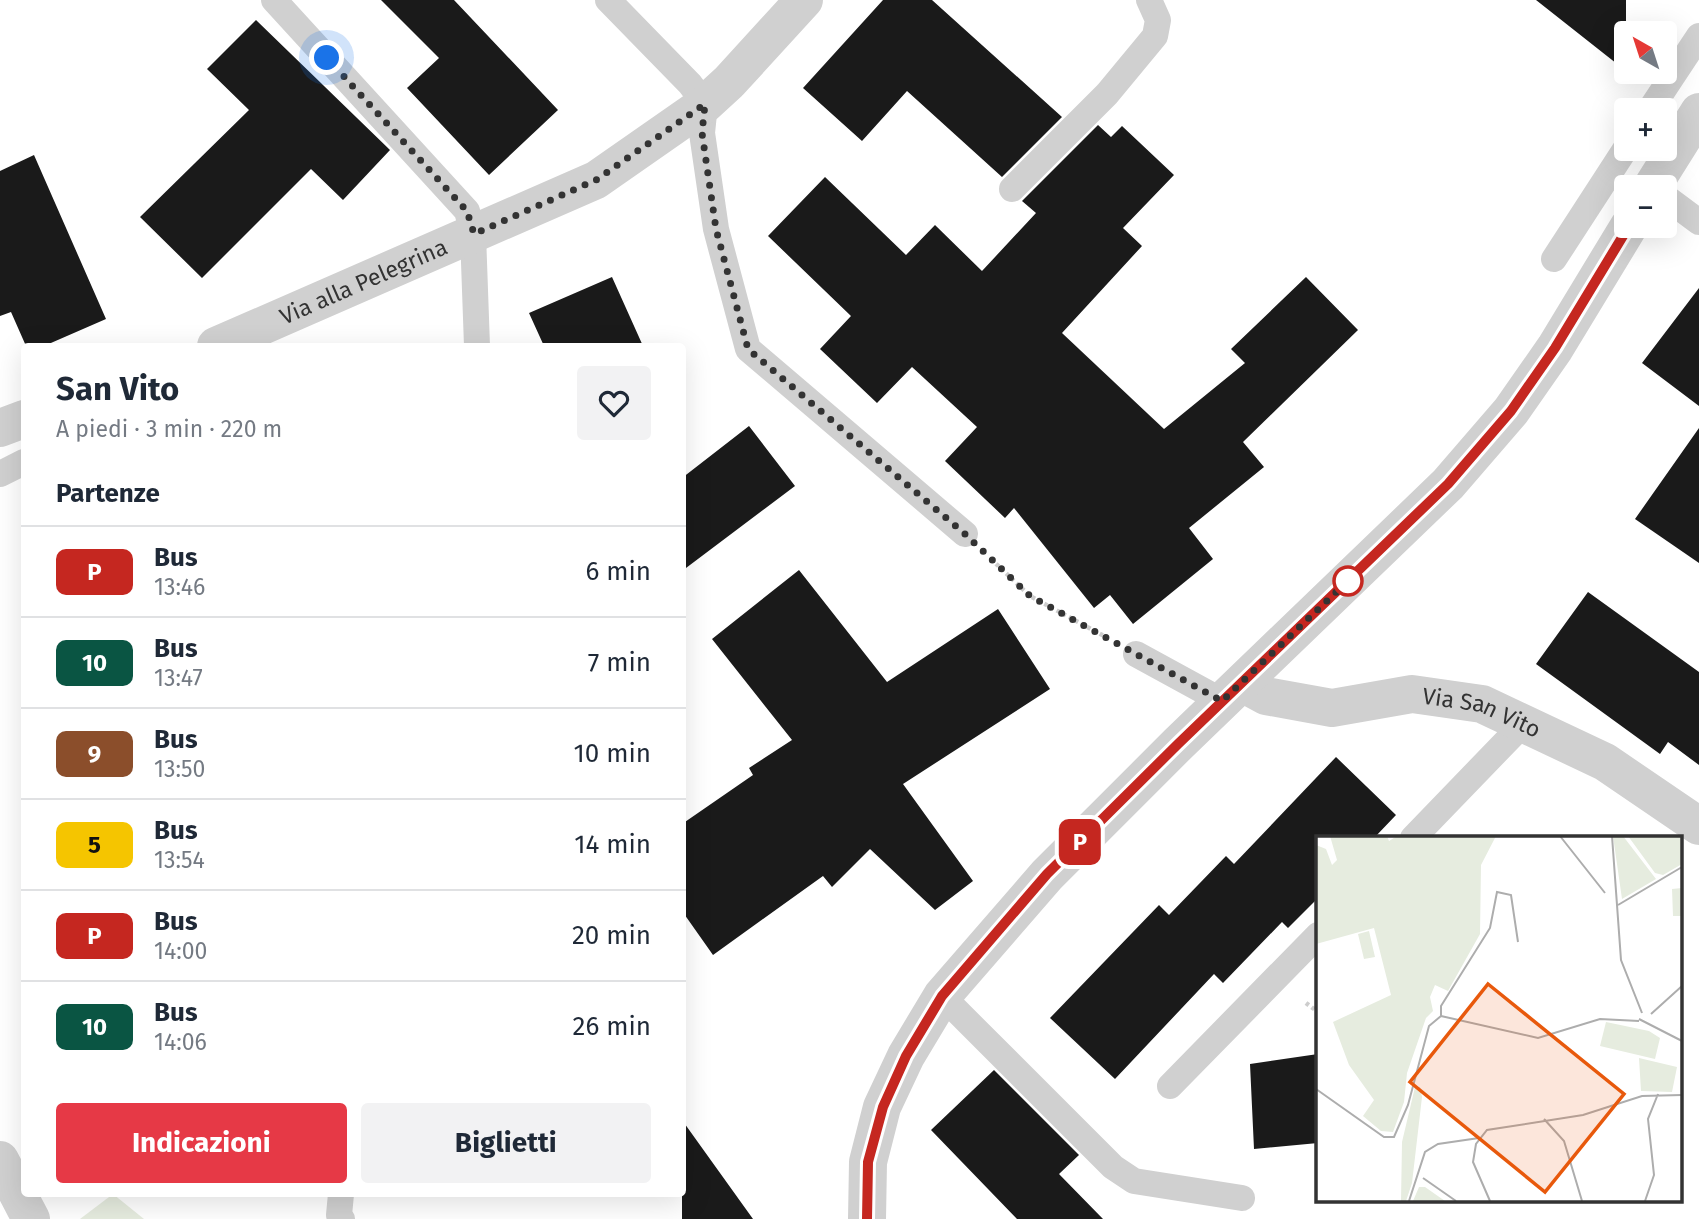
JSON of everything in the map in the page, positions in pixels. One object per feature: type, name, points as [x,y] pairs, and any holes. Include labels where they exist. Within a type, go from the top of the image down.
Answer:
[{"type":"street","name":"Via alla Pelegrina","points":[[223,343],[596,180],[705,104],[729,82],[804,0]]},
{"type":"street","points":[[1660,175],[1699,112]]},
{"type":"street","points":[[867,1219],[868,1162],[883,1107],[906,1056],[942,996],[1047,874],[1448,484],[1511,411],[1555,348],[1622,238]]},
{"type":"street","points":[[0,428],[21,420]]},
{"type":"street","name":"Via San Vito","points":[[1232,692],[1332,708],[1412,694],[1482,704],[1605,762],[1699,826]]},
{"type":"street","points":[[0,1160],[32,1219]]},
{"type":"lane","name":"Via alla Pelegrina","points":[[274,0],[467,211],[474,234],[477,343]]},
{"type":"lane","points":[[608,0],[690,84],[705,104],[702,133],[716,229],[748,349],[965,534]]},
{"type":"lane","points":[[1012,189],[1107,94],[1154,36],[1158,20],[1149,0]]},
{"type":"lane","points":[[1658,98],[1699,36]]},
{"type":"lane","points":[[1554,259],[1618,161]]},
{"type":"lane","points":[[1677,206],[1699,222]]},
{"type":"lane","points":[[0,474],[21,464]]},
{"type":"lane","points":[[1136,654],[1232,692]]},
{"type":"lane","points":[[1415,836],[1524,723]]},
{"type":"lane","points":[[1170,1086],[1316,937]]},
{"type":"lane","points":[[942,996],[1113,1167],[1134,1181],[1242,1198]]},
{"type":"lane","points":[[341,1197],[339,1215],[342,1219]]},
{"type":"path","points":[[965,534],[1030,596],[1136,654]]},
{"type":"shaded area","points":[[109,1197],[117,1197],[144,1219],[80,1219]]},
{"type":"building","points":[[381,0],[454,0],[558,110],[489,175],[407,88],[439,58]]},
{"type":"building","points":[[883,0],[932,0],[1062,117],[1002,177],[907,91],[862,141],[803,88]]},
{"type":"building","points":[[1536,0],[1626,0],[1626,21],[1614,21],[1614,62]]},
{"type":"building","points":[[256,20],[390,150],[343,200],[311,169],[202,278],[140,217],[249,110],[207,69]]},
{"type":"building","points":[[1098,125],[1111,137],[1122,126],[1174,175],[1123,228],[1142,246],[1062,333],[1164,429],[1245,363],[1231,349],[1306,277],[1358,330],[1243,442],[1264,467],[1189,528],[1213,559],[1133,624],[1110,595],[1094,608],[1014,508],[1005,518],[945,461],[977,427],[912,367],[877,403],[820,349],[851,316],[768,236],[825,177],[906,255],[935,225],[982,271],[1036,213],[1022,201]]},
{"type":"building","points":[[34,155],[106,319],[51,343],[25,343],[11,312],[0,316],[0,171]]},
{"type":"building","points":[[612,277],[642,343],[543,343],[529,313]]},
{"type":"building","points":[[1699,288],[1699,406],[1642,363]]},
{"type":"building","points":[[749,426],[795,486],[686,568],[686,475]]},
{"type":"building","points":[[1699,428],[1699,563],[1635,519]]},
{"type":"building","points":[[799,570],[887,682],[998,609],[1050,689],[903,784],[973,881],[935,910],[870,849],[832,887],[823,876],[713,955],[686,917],[686,821],[753,775],[749,768],[792,740],[712,639]]},
{"type":"building","points":[[1588,592],[1699,672],[1699,765],[1668,742],[1660,754],[1536,664]]},
{"type":"building","points":[[1336,757],[1396,815],[1376,836],[1316,836],[1316,900],[1288,928],[1282,922],[1223,983],[1214,974],[1115,1079],[1050,1018],[1159,905],[1169,915],[1226,856],[1234,864]]},
{"type":"building","points":[[1316,1054],[1316,1143],[1254,1149],[1250,1064]]},
{"type":"building","points":[[994,1070],[1079,1155],[1059,1174],[1103,1219],[1017,1219],[931,1130]]},
{"type":"building","points":[[686,1126],[753,1219],[682,1219],[682,1197],[686,1197]]},
{"type":"bus line","name":"P","points":[[867,1219],[868,1162],[883,1107],[906,1056],[942,996],[1047,874],[1448,484],[1511,411],[1555,348],[1622,238]]},
{"type":"route","points":[[327,58],[467,211],[474,234],[596,180],[705,104],[702,133],[716,229],[748,349],[965,534],[1030,596],[1222,701],[1354,575],[1348,581]]}]
